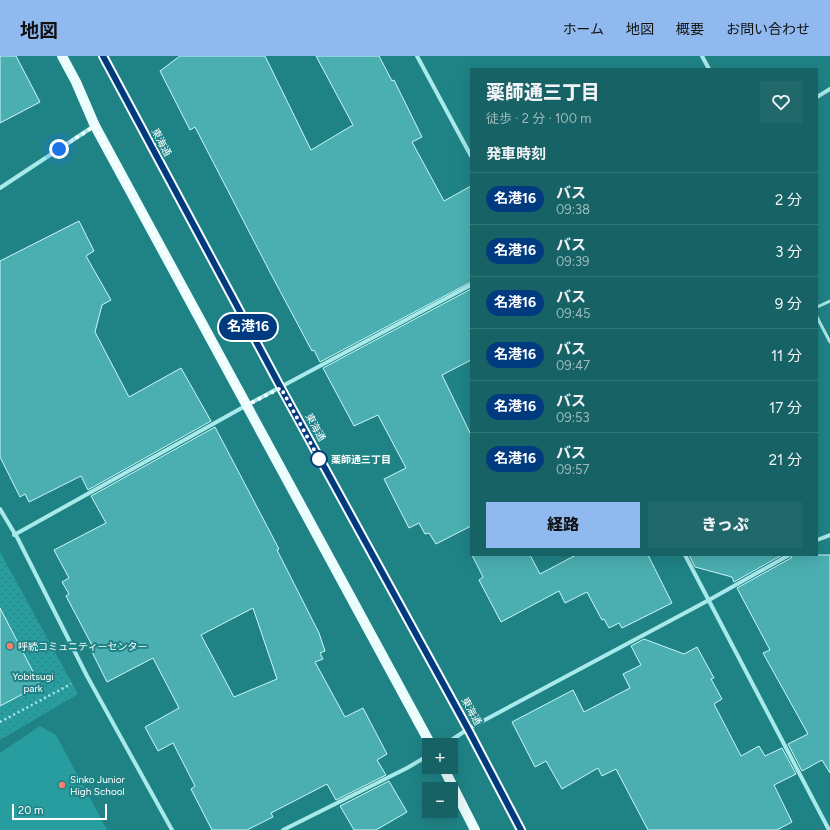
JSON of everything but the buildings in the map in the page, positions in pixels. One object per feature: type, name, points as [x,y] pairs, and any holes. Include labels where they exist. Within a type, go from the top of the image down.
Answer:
[{"type":"main road","points":[[62,56],[76,82],[95,126],[427,738]]},
{"type":"main road","name":"東海通","points":[[103,56],[281,388],[468,729],[521,830]]},
{"type":"main road","points":[[447,774],[475,830]]},
{"type":"street","points":[[417,56],[470,154]]},
{"type":"street","points":[[702,56],[708,68]]},
{"type":"street","points":[[818,96],[830,90]]},
{"type":"street","points":[[0,188],[95,126]]},
{"type":"street","points":[[14,535],[247,405],[470,286]]},
{"type":"street","points":[[0,509],[14,535],[18,539],[87,676],[172,830]]},
{"type":"street","points":[[818,540],[830,535]]},
{"type":"street","points":[[686,556],[829,830]]},
{"type":"street","points":[[454,738],[468,729],[788,556]]},
{"type":"street","points":[[283,830],[422,759]]},
{"type":"lane","points":[[818,307],[830,301]]},
{"type":"lane","points":[[818,319],[830,342]]},
{"type":"path","points":[[0,722],[87,676]]},
{"type":"green space","name":"Yobitsugi park","points":[[0,552],[78,694],[0,740]]},
{"type":"green space","points":[[40,726],[56,735],[107,830],[0,830],[0,753]]},
{"type":"bus line","name":"名港16","points":[[103,56],[281,388],[468,729],[521,830]]},
{"type":"place","name":"薬師通三丁目","points":[[319,459]]},
{"type":"place","name":"呼続コミュニティーセンター","points":[[10,646]]},
{"type":"place","name":"Sinko Junior High School","points":[[62,785]]},
{"type":"route","points":[[59,149],[95,126],[247,405],[281,388],[319,459]]}]
